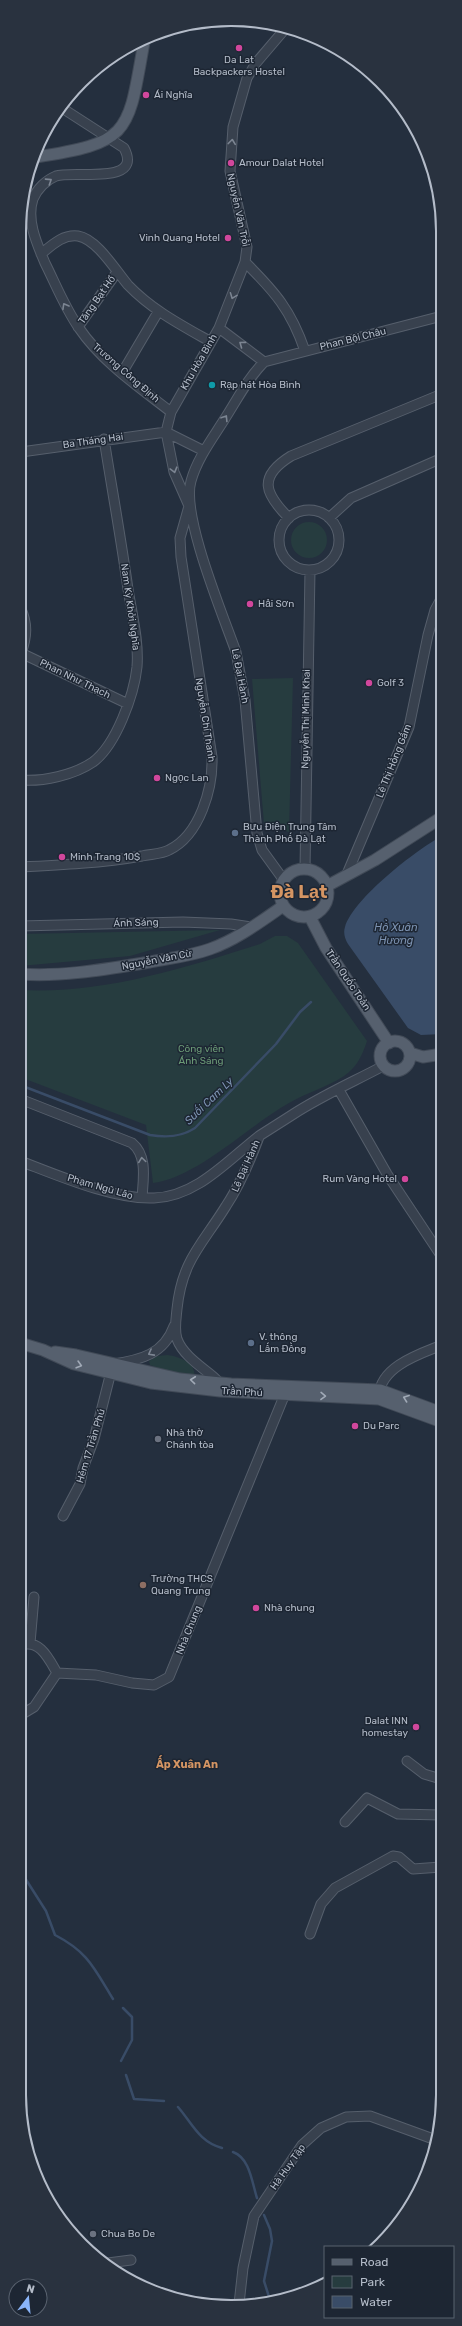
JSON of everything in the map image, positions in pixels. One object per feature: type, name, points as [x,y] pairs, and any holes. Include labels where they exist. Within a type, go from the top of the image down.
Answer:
[{"type":"main road","points":[[40,157],[72,152],[109,139],[129,116],[134,99],[143,46]]},
{"type":"main road","points":[[327,886],[347,874],[376,860],[436,821]]},
{"type":"main road","points":[[305,869],[319,874],[327,886],[328,894],[323,908],[310,916],[295,916],[283,906],[279,892],[283,879],[293,871],[305,869]]},
{"type":"main road","name":"Nguyễn Văn Cừ","points":[[26,974],[74,973],[173,958],[209,950],[252,927],[283,906]]},
{"type":"main road","name":"Trần Quốc Toản","points":[[310,916],[326,948],[389,1043]]},
{"type":"main road","points":[[410,1053],[410,1062],[404,1069],[395,1072],[383,1066],[380,1053],[389,1043],[402,1043],[410,1053],[423,1057],[436,1055]]},
{"type":"main road","name":"Trần Phú","points":[[26,1345],[43,1350],[76,1354],[112,1369],[180,1379],[220,1387],[379,1394],[436,1411]]},
{"type":"main road","name":"Trần Phú","points":[[379,1394],[436,1419]]},
{"type":"street","name":"Nguyễn Văn Trỗi","points":[[219,328],[245,262],[247,247],[230,171],[233,127],[247,78],[256,63],[282,33]]},
{"type":"street","points":[[65,110],[109,139]]},
{"type":"street","name":"Trương Công Định","points":[[109,139],[124,148],[128,155],[128,162],[125,167],[116,173],[73,173],[56,176],[44,184],[38,191],[31,210],[32,226],[41,254],[63,301],[78,328],[97,351],[171,412]]},
{"type":"street","name":"Tăng Bạt Hổ","points":[[41,254],[62,239],[79,236],[94,244],[140,297],[158,312],[211,342]]},
{"type":"street","points":[[245,262],[264,281],[290,313],[305,351]]},
{"type":"street","name":"Tăng Bạt Hổ","points":[[78,328],[117,272]]},
{"type":"street","points":[[122,373],[158,312]]},
{"type":"street","name":"Phan Bội Châu","points":[[264,362],[436,318]]},
{"type":"street","name":"Khu Hòa Bình","points":[[166,432],[171,412],[219,328],[264,362]]},
{"type":"street","points":[[166,432],[204,451],[245,386],[264,362]]},
{"type":"street","points":[[289,518],[273,502],[268,491],[270,474],[277,465],[291,456],[436,396]]},
{"type":"street","points":[[166,432],[174,472],[189,506]]},
{"type":"street","name":"Ba Tháng Hai","points":[[26,451],[104,439],[166,432]]},
{"type":"street","name":"Nam Kỳ Khởi Nghĩa","points":[[26,780],[61,776],[93,762],[109,743],[128,704],[134,683],[137,648],[104,439]]},
{"type":"street","name":"Lê Đại Hành","points":[[204,451],[190,482],[189,506],[199,542],[236,652],[240,670],[250,743],[257,833],[262,850],[283,879]]},
{"type":"street","points":[[329,518],[351,498],[436,461]]},
{"type":"street","name":"Nguyễn Chí Thanh","points":[[26,867],[122,859],[168,851],[179,844],[202,811],[209,795],[212,772],[181,557],[180,538],[189,506]]},
{"type":"street","points":[[307,510],[317,511],[329,518],[338,530],[338,549],[327,564],[310,570],[293,565],[282,552],[280,534],[289,518],[307,510]]},
{"type":"street","name":"Nguyễn Thị Minh Khai","points":[[305,869],[310,570]]},
{"type":"street","name":"Lê Thị Hồng Gấm","points":[[347,874],[409,727],[428,635],[436,608]]},
{"type":"street","name":"Phan Như Thạch","points":[[26,622],[26,633]]},
{"type":"street","name":"Phan Như Thạch","points":[[26,656],[128,704]]},
{"type":"street","name":"Ánh Sáng","points":[[26,926],[183,922],[231,924],[252,927]]},
{"type":"street","name":"Lê Đại Hành","points":[[220,1387],[185,1353],[177,1338],[175,1324],[178,1293],[184,1271],[242,1180],[260,1136],[294,1113],[383,1066]]},
{"type":"street","points":[[339,1090],[391,1181],[436,1248]]},
{"type":"street","points":[[26,1101],[132,1143],[140,1151],[143,1160],[142,1198]]},
{"type":"street","name":"Phạm Ngũ Lão","points":[[26,1163],[82,1183],[142,1198],[165,1197],[183,1192],[223,1166],[260,1136]]},
{"type":"street","name":"Lê Đại Hành","points":[[112,1369],[143,1358],[164,1346],[170,1338],[175,1324]]},
{"type":"street","points":[[379,1394],[394,1368],[436,1348]]},
{"type":"street","name":"Hẻm 17 Trần Phú","points":[[63,1516],[80,1484],[83,1468],[94,1439],[112,1369]]},
{"type":"street","name":"Nhà Chung","points":[[57,1673],[96,1675],[132,1683],[154,1685],[169,1677],[286,1391]]},
{"type":"street","points":[[30,1643],[34,1597]]},
{"type":"street","points":[[26,1644],[30,1643],[43,1651],[57,1673],[34,1707],[26,1712]]},
{"type":"street","points":[[407,1761],[424,1774],[436,1778]]},
{"type":"street","points":[[344,1822],[367,1798],[398,1814],[436,1815]]},
{"type":"street","points":[[310,1934],[321,1904],[331,1892],[341,1884],[393,1856],[399,1857],[410,1868],[436,1867]]},
{"type":"street","name":"Hà Huy Tập","points":[[239,2300],[243,2268],[254,2216],[302,2145],[321,2128],[346,2117],[370,2116],[431,2138]]},
{"type":"street","points":[[113,2262],[131,2260]]},
{"type":"green space","points":[[313,522],[322,527],[326,533],[326,547],[322,553],[313,558],[305,558],[296,553],[292,547],[291,536],[296,527],[302,523]]},
{"type":"green space","points":[[293,678],[289,832],[264,824],[252,679]]},
{"type":"green space","points":[[220,930],[130,956],[26,965],[26,934]]},
{"type":"green space","name":"Công viên Ánh Sáng","points":[[275,936],[287,936],[298,943],[367,1041],[356,1065],[349,1073],[289,1103],[205,1161],[170,1179],[153,1183],[146,1125],[26,1079],[26,990],[81,988],[112,984],[171,971],[260,944]]},
{"type":"green space","points":[[168,1355],[182,1359],[190,1364],[193,1368],[194,1377],[190,1379],[150,1365],[149,1361],[157,1356]]},
{"type":"water","name":"Hồ Xuân Hương","points":[[436,840],[436,1034],[421,1035],[408,1028],[348,944],[344,929],[351,915],[373,889],[402,863]]},
{"type":"waterway","name":"Suối Cam Ly","points":[[26,1087],[150,1135],[179,1135],[195,1128],[276,1044],[300,1012],[311,1002]]},
{"type":"waterway","points":[[26,1880],[46,1911],[55,1935],[66,1941],[83,1955],[95,1970],[113,1999]]},
{"type":"waterway","points":[[121,2061],[132,2040],[132,2017],[123,2008]]},
{"type":"waterway","points":[[126,2075],[134,2099],[164,2101]]},
{"type":"waterway","points":[[178,2107],[202,2137],[214,2145],[222,2148]]},
{"type":"waterway","points":[[233,2152],[239,2155],[247,2165],[257,2198]]},
{"type":"waterway","points":[[264,2215],[270,2229],[272,2241],[264,2281],[269,2296]]},
{"type":"place","name":"Da Lat Backpackers Hostel","points":[[239,48]]},
{"type":"place","name":"Ái Nghĩa","points":[[146,95]]},
{"type":"place","name":"Amour Dalat Hotel","points":[[231,163]]},
{"type":"place","name":"Vinh Quang Hotel","points":[[228,238]]},
{"type":"place","name":"Rạp hát Hòa Bình","points":[[212,385]]},
{"type":"place","name":"Hải Sơn","points":[[250,604]]},
{"type":"place","name":"Golf 3","points":[[369,683]]},
{"type":"place","name":"Ngọc Lan","points":[[157,778]]},
{"type":"place","name":"Bưu Điện Trung Tâm Thành Phố Đà Lạt","points":[[235,833]]},
{"type":"place","name":"Minh Trang 10$","points":[[62,857]]},
{"type":"place","name":"Rum Vàng Hotel","points":[[405,1179]]},
{"type":"place","name":"V. thông Lấm Đồng","points":[[251,1343]]},
{"type":"place","name":"Du Parc","points":[[355,1426]]},
{"type":"place","name":"Nhà thờ Chánh tòa","points":[[158,1439]]},
{"type":"place","name":"Trường THCS Quang Trung","points":[[143,1585]]},
{"type":"place","name":"Nhà chung","points":[[256,1608]]},
{"type":"place","name":"Dalat INN homestay","points":[[416,1727]]},
{"type":"place","name":"Chua Bo De","points":[[93,2234]]},
{"type":"district","name":"Đà Lạt","points":[[299,892]]},
{"type":"district","name":"Ấp Xuân An","points":[[187,1764]]}]
